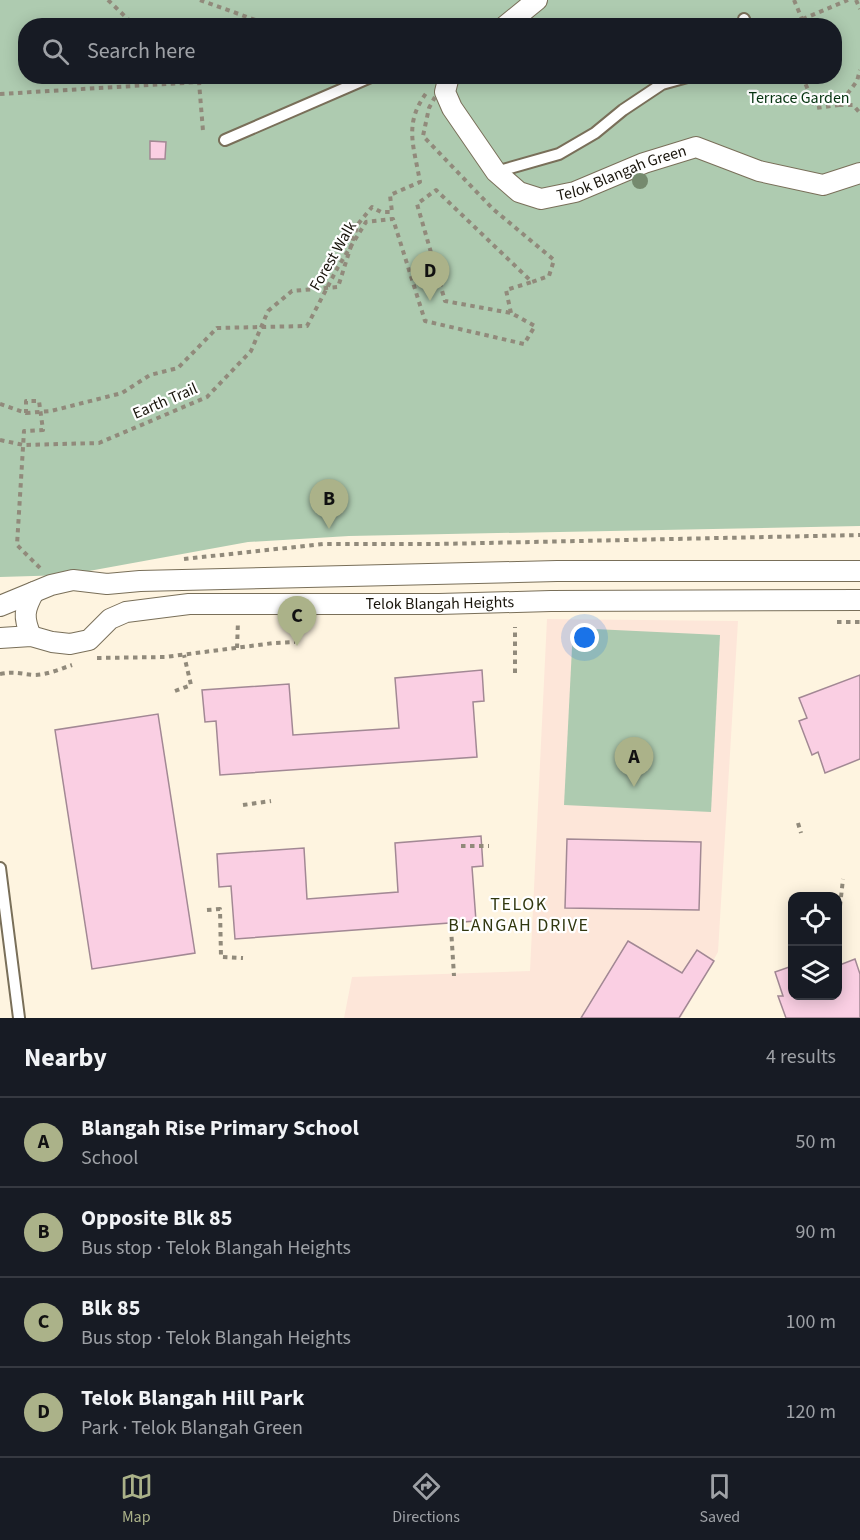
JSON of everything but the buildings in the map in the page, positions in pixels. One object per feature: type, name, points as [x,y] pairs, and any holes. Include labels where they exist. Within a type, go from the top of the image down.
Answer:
[{"type":"street","points":[[515,18],[537,0]]},
{"type":"street","name":"Telok Blangah Green","points":[[447,84],[445,92],[452,108],[496,172],[519,192],[541,199],[575,192],[644,163],[696,147],[759,171],[824,185],[860,173]]},
{"type":"street","name":"Telok Blangah Heights","points":[[0,606],[51,585],[73,580],[107,584],[140,581],[557,571],[860,571]]},
{"type":"street","points":[[31,636],[25,623],[25,608],[34,592]]},
{"type":"street","name":"Telok Blangah Heights","points":[[0,638],[31,636],[70,644],[89,640],[110,620],[126,612],[189,604],[860,600]]},
{"type":"lane","points":[[225,140],[354,84]]},
{"type":"lane","points":[[496,172],[559,154],[595,133],[623,110],[662,84]]},
{"type":"lane","points":[[0,868],[19,1018]]},
{"type":"path","points":[[108,0],[127,18]]},
{"type":"path","points":[[200,0],[250,18]]},
{"type":"path","points":[[794,0],[802,18]]},
{"type":"path","points":[[808,18],[848,0]]},
{"type":"path","points":[[856,0],[860,9]]},
{"type":"path","points":[[839,105],[857,81],[860,70]]},
{"type":"path","points":[[0,94],[163,84]]},
{"type":"path","points":[[199,84],[203,131]]},
{"type":"path","points":[[806,84],[816,108],[853,105],[860,113]]},
{"type":"path","name":"Earth Trail","points":[[0,440],[24,445],[99,443],[207,396],[251,351],[268,311],[292,291],[338,287],[358,224],[372,207],[381,212],[392,212],[390,195],[420,182],[410,129],[417,105],[429,90]]},
{"type":"path","points":[[435,98],[429,108],[423,136],[494,209],[554,260],[549,276],[506,290],[511,313]]},
{"type":"path","name":"Forest Walk","points":[[0,404],[26,413],[51,411],[122,393],[150,375],[178,369],[217,328],[308,326],[338,267],[366,222],[393,219],[425,321],[524,344],[536,326],[511,313],[445,301],[417,204],[436,190],[532,282]]},
{"type":"path","points":[[26,413],[26,401],[39,401],[43,430],[24,430],[17,545],[37,565]]},
{"type":"path","points":[[174,560],[323,544],[438,544],[860,535]]},
{"type":"path","points":[[37,573],[45,572]]},
{"type":"path","points":[[515,627],[515,673]]},
{"type":"path","points":[[89,660],[165,657],[295,642]]},
{"type":"path","points":[[175,691],[191,685],[184,655]]},
{"type":"path","points":[[0,674],[14,671],[36,675],[81,662]]},
{"type":"path","points":[[243,804],[272,801]]},
{"type":"path","points":[[798,823],[801,833]]},
{"type":"path","points":[[461,846],[489,846]]},
{"type":"path","points":[[842,892],[843,879]]},
{"type":"path","points":[[207,910],[220,909],[221,957],[243,958]]},
{"type":"path","points":[[451,928],[454,976]]},
{"type":"shaded area","points":[[547,619],[738,621],[718,952],[681,1018],[344,1018],[352,977],[530,971]]},
{"type":"green space","name":"Terrace Garden","points":[[0,0],[860,0],[860,526],[349,536],[248,542],[67,575],[0,577]]},
{"type":"green space","points":[[573,628],[720,635],[711,812],[564,805]]},
{"type":"place","name":"Telok Blangah Hill Park","points":[[430,301]]},
{"type":"place","name":"Opposite Blk 85","points":[[329,529]]},
{"type":"place","name":"Blk 85","points":[[297,646]]},
{"type":"place","name":"Blangah Rise Primary School","points":[[634,787]]},
{"type":"district","name":"TELOK BLANGAH DRIVE","points":[[519,914]]}]
